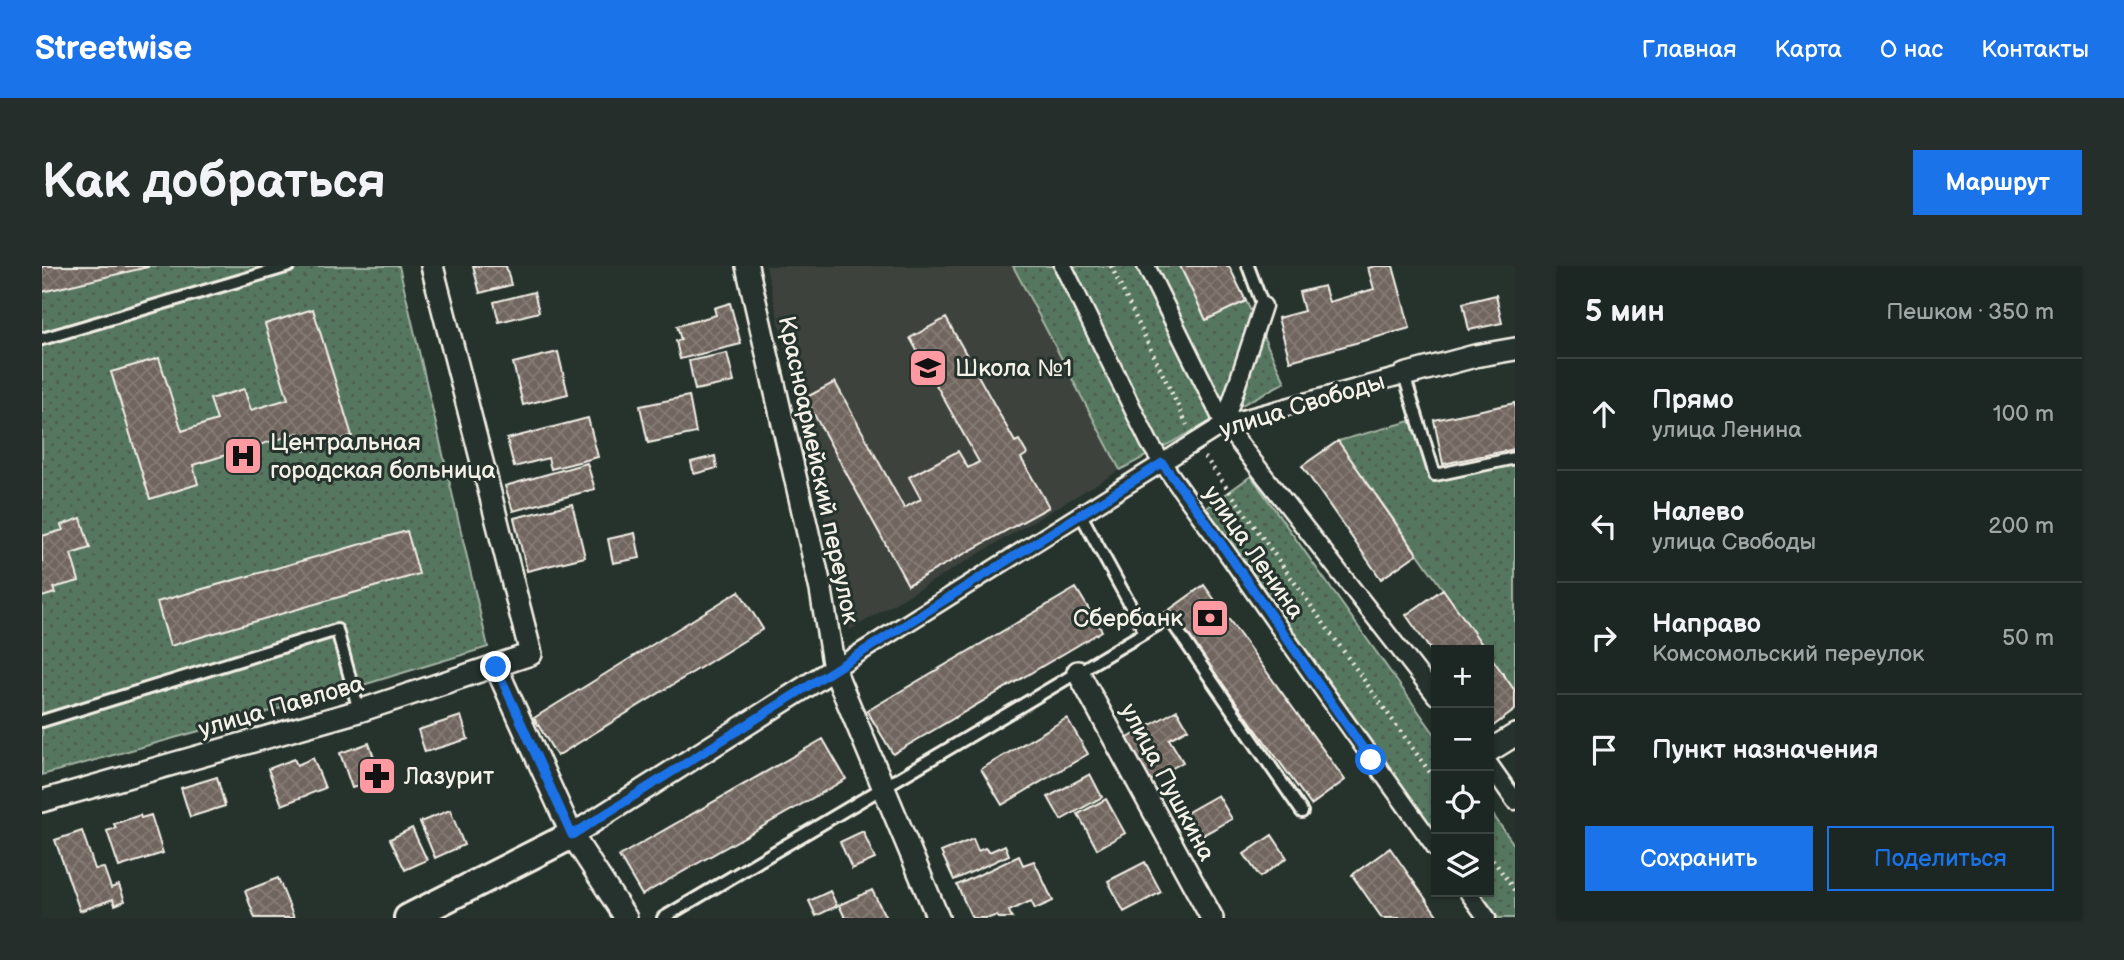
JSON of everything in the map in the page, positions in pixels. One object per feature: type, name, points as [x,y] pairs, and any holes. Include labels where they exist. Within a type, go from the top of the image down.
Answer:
[{"type":"street","name":"улица Павлова","points":[[42,800],[359,711],[531,654],[432,266]]},
{"type":"street","name":"Красноармейский переулок","points":[[747,266],[821,590],[834,669],[938,918]]},
{"type":"street","name":"улица Ленина","points":[[1063,266],[1149,442],[1162,463],[1431,841]]},
{"type":"street","name":"улица Ленина","points":[[1146,266],[1224,424],[1431,690]]},
{"type":"street","points":[[1224,424],[1263,306]]},
{"type":"street","name":"улица Свободы","points":[[448,918],[572,835],[1224,424],[1475,356],[1515,349]]},
{"type":"street","points":[[496,667],[572,835],[626,918]]},
{"type":"street","name":"улица Пушкина","points":[[1078,672],[1212,918]]},
{"type":"street","points":[[1494,748],[1515,735]]},
{"type":"street","points":[[1494,771],[1515,801]]},
{"type":"street","name":"улица Свободы","points":[[408,918],[572,835]]},
{"type":"street","points":[[1472,897],[1487,918]]},
{"type":"lane","points":[[42,339],[289,266]]},
{"type":"lane","points":[[1248,266],[1263,306]]},
{"type":"lane","points":[[1404,375],[1435,475],[1515,458]]},
{"type":"lane","points":[[1081,514],[1145,632]]},
{"type":"lane","points":[[663,918],[1169,618],[1302,812]]},
{"type":"lane","points":[[42,720],[337,630],[359,711]]},
{"type":"path","points":[[1111,266],[1195,443],[1431,774]]},
{"type":"path","points":[[1494,861],[1515,891]]},
{"type":"shaded area","name":"Школа №1","points":[[766,266],[1013,266],[1120,470],[850,630]]},
{"type":"green space","name":"Центральная городская больница","points":[[42,266],[399,266],[488,647],[353,688],[42,775]]},
{"type":"green space","points":[[1013,266],[1180,266],[1206,320],[1246,301],[1285,382],[1120,470]]},
{"type":"green space","points":[[1418,419],[1435,475],[1515,458],[1515,691],[1494,661],[1494,645],[1482,645],[1338,441]]},
{"type":"green space","points":[[1251,476],[1431,729],[1431,825],[1205,509]]},
{"type":"green space","points":[[1494,816],[1515,846],[1515,918],[1498,918],[1483,897],[1494,897]]},
{"type":"building","points":[[42,266],[148,266],[148,267],[42,292]]},
{"type":"building","points":[[473,266],[506,266],[511,285],[480,293]]},
{"type":"building","points":[[1180,266],[1229,266],[1246,301],[1206,320]]},
{"type":"building","points":[[1393,266],[1410,328],[1290,361],[1278,318],[1304,311],[1299,292],[1324,286],[1329,302],[1374,289],[1368,268]]},
{"type":"building","points":[[534,292],[539,312],[499,322],[494,302]]},
{"type":"building","points":[[1496,295],[1502,323],[1469,330],[1463,303]]},
{"type":"building","points":[[730,303],[741,344],[680,359],[676,341],[681,340],[677,326],[716,315],[714,308]]},
{"type":"building","points":[[313,309],[352,436],[304,451],[299,433],[193,465],[198,484],[150,499],[111,372],[159,358],[182,431],[217,420],[210,399],[244,389],[251,410],[288,399],[265,324]]},
{"type":"building","points":[[946,318],[1015,442],[1019,440],[1027,454],[1021,458],[1049,507],[908,585],[805,398],[835,382],[904,508],[921,499],[909,477],[958,451],[968,468],[979,462],[910,338]]},
{"type":"building","points":[[558,352],[568,394],[523,405],[513,363]]},
{"type":"building","points":[[727,353],[734,382],[695,390],[689,361]]},
{"type":"building","points":[[689,396],[696,433],[648,443],[640,406]]},
{"type":"building","points":[[1515,403],[1515,449],[1443,464],[1434,420]]},
{"type":"building","points":[[588,418],[598,457],[551,469],[548,458],[514,467],[507,439]]},
{"type":"building","points":[[1338,441],[1417,554],[1381,579],[1302,466]]},
{"type":"building","points":[[715,456],[717,468],[694,474],[691,462]]},
{"type":"building","points":[[587,463],[595,489],[513,511],[505,486]]},
{"type":"building","points":[[572,504],[585,557],[527,571],[514,518]]},
{"type":"building","points":[[81,518],[90,548],[71,554],[79,581],[53,588],[55,593],[42,597],[42,536],[63,530],[61,525]]},
{"type":"building","points":[[407,531],[419,574],[170,646],[157,602]]},
{"type":"building","points":[[635,533],[640,558],[613,563],[608,539]]},
{"type":"building","points":[[1204,585],[1345,780],[1311,805],[1169,610]]},
{"type":"building","points":[[1076,588],[1102,631],[893,754],[867,711]]},
{"type":"building","points":[[1443,589],[1482,645],[1431,645],[1431,651],[1406,615]]},
{"type":"building","points":[[739,591],[763,629],[557,756],[534,718]]},
{"type":"building","points":[[1494,661],[1515,691],[1515,710],[1494,725]]},
{"type":"building","points":[[1177,710],[1188,729],[1169,739],[1183,762],[1150,781],[1126,739]]},
{"type":"building","points":[[461,716],[468,739],[425,752],[418,730]]},
{"type":"building","points":[[1067,718],[1088,754],[1002,805],[981,769]]},
{"type":"building","points":[[823,739],[846,779],[642,895],[619,856]]},
{"type":"building","points":[[369,743],[381,779],[352,788],[340,753]]},
{"type":"building","points":[[313,758],[325,788],[282,805],[268,769],[294,759],[297,765]]},
{"type":"building","points":[[1090,774],[1102,797],[1061,820],[1048,797]]},
{"type":"building","points":[[217,777],[225,806],[190,817],[181,788]]},
{"type":"building","points":[[1218,795],[1232,819],[1194,840],[1181,816]]},
{"type":"building","points":[[1106,799],[1125,833],[1097,849],[1078,814]]},
{"type":"building","points":[[450,810],[464,845],[435,858],[420,822]]},
{"type":"building","points":[[140,815],[141,818],[151,815],[163,853],[119,867],[107,831],[116,828],[114,824]]},
{"type":"building","points":[[412,828],[427,860],[405,870],[390,839]]},
{"type":"building","points":[[82,831],[95,869],[104,868],[111,888],[119,885],[125,901],[115,905],[113,899],[80,911],[55,840]]},
{"type":"building","points":[[863,831],[875,859],[852,869],[840,842]]},
{"type":"building","points":[[1272,835],[1287,858],[1260,877],[1244,854]]},
{"type":"building","points":[[973,839],[978,851],[985,848],[989,852],[1005,845],[1009,855],[954,880],[941,852]]},
{"type":"building","points":[[1390,848],[1439,918],[1382,918],[1352,875]]},
{"type":"building","points":[[1019,856],[1023,865],[1034,861],[1053,901],[1035,909],[1031,901],[1009,911],[1012,918],[998,918],[997,915],[972,918],[957,885]]},
{"type":"building","points":[[1145,862],[1161,892],[1124,912],[1108,881]]},
{"type":"building","points":[[278,878],[294,918],[255,918],[245,891]]},
{"type":"building","points":[[872,890],[886,918],[845,918],[839,905]]},
{"type":"building","points":[[830,891],[837,906],[816,916],[809,901]]},
{"type":"place","name":"Школа №1","points":[[928,368]]},
{"type":"place","name":"Центральная городская больница","points":[[243,456]]},
{"type":"place","name":"Сбербанк","points":[[1210,618]]},
{"type":"place","name":"Лазурит","points":[[377,776]]},
{"type":"route","points":[[496,667],[572,835],[1162,463],[1202,516],[1371,760]]}]
